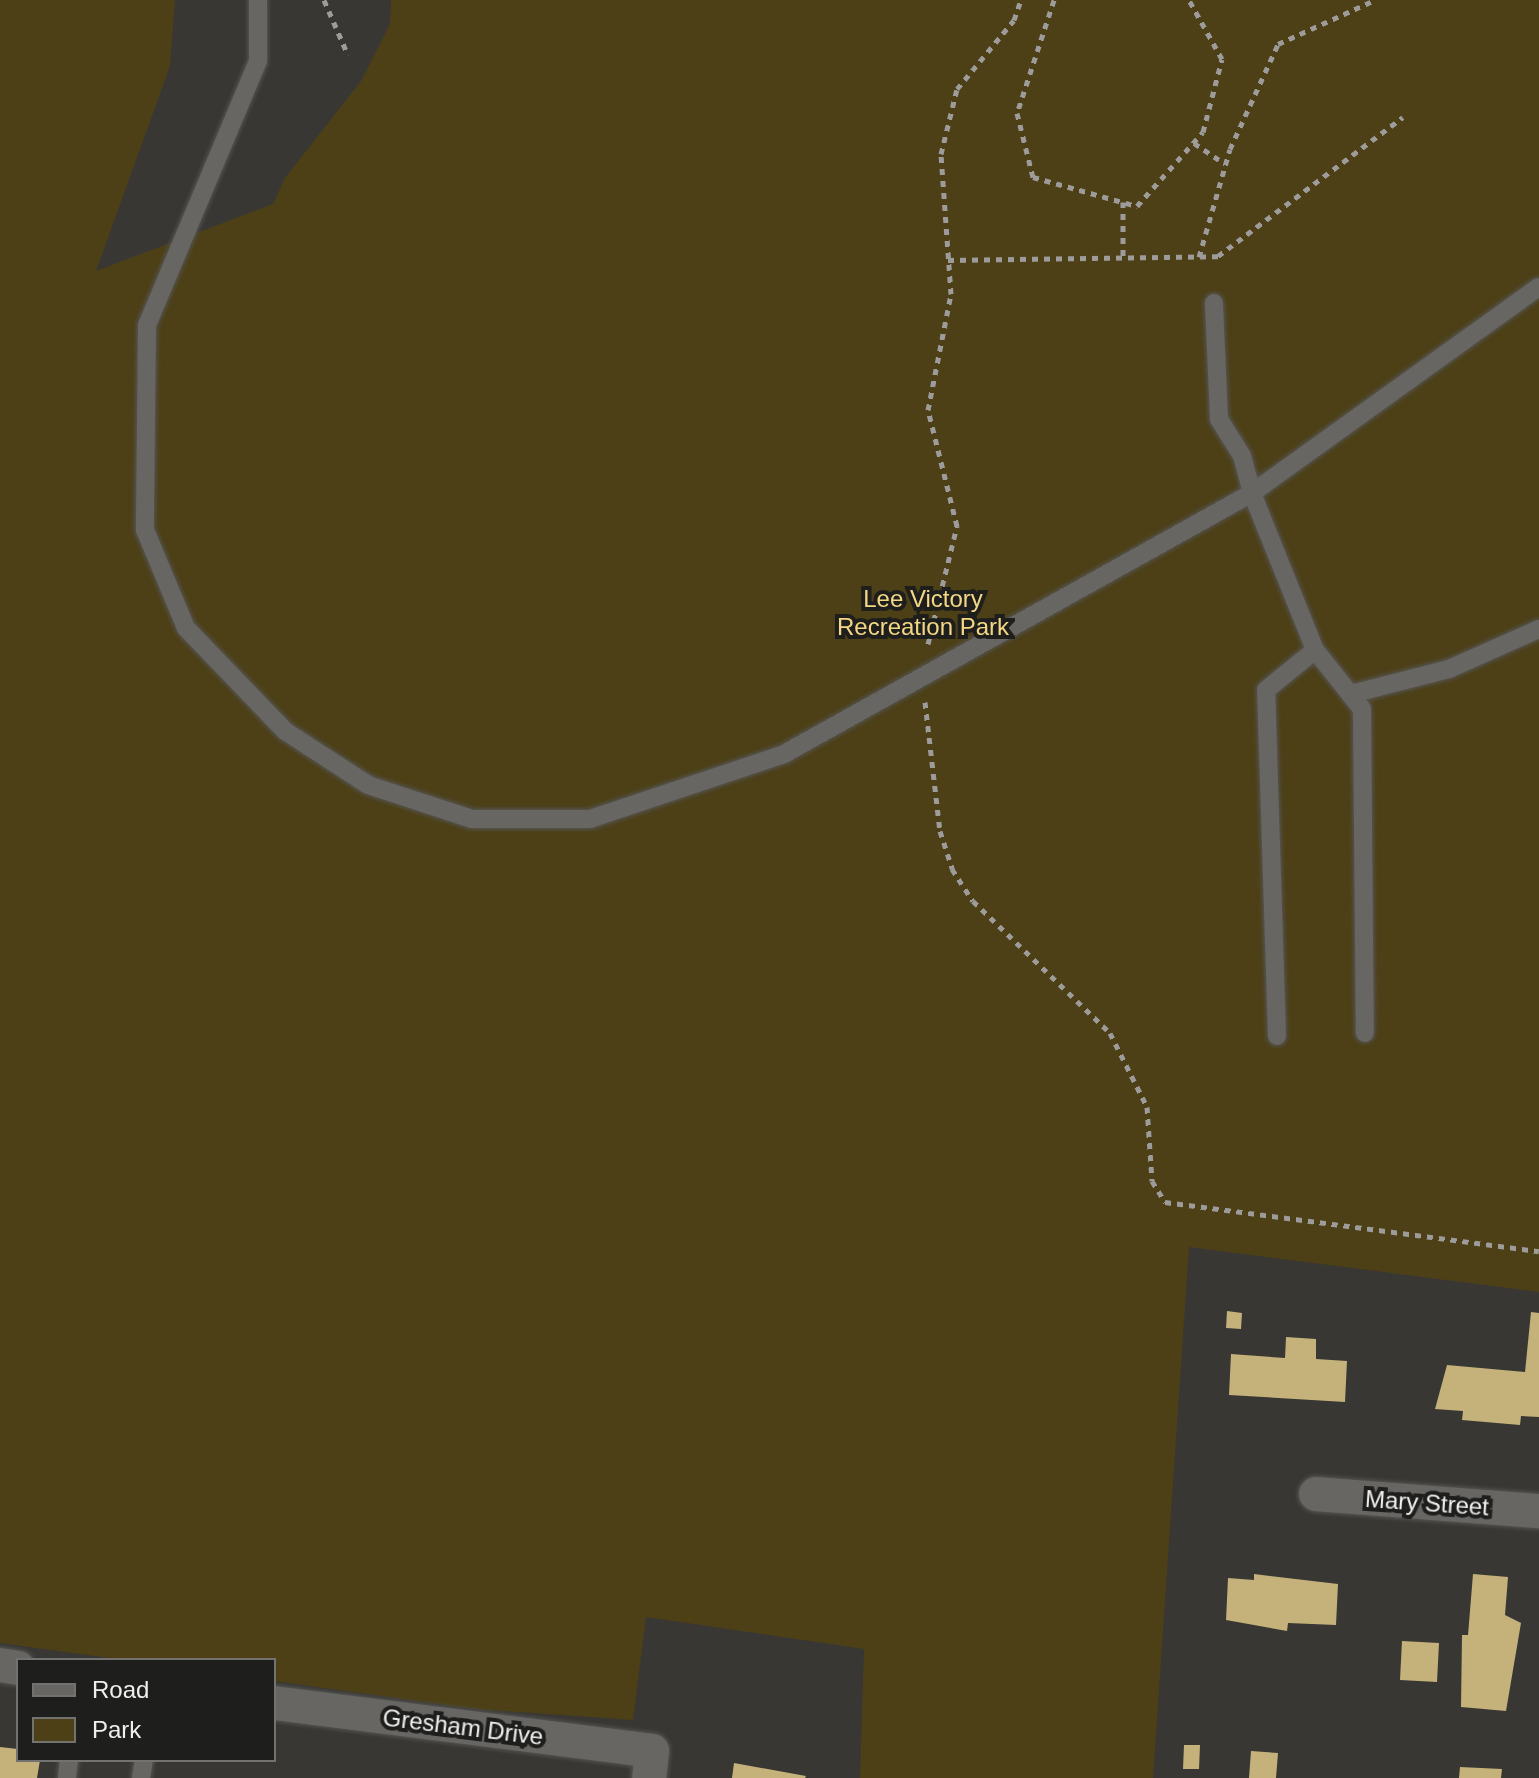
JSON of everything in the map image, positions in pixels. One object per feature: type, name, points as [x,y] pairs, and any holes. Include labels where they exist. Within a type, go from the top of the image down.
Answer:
[{"type":"street","name":"Mary Street","points":[[1316,1494],[1539,1511]]},
{"type":"street","name":"Gresham Drive","points":[[276,1703],[650,1765]]},
{"type":"lane","points":[[258,0],[258,61],[147,325],[141,419],[145,530],[186,628],[285,731],[368,785],[472,819],[590,819],[784,754],[1252,493],[1539,287]]},
{"type":"lane","points":[[1214,303],[1219,419],[1242,456],[1252,493],[1315,650],[1355,693],[1362,709],[1365,1033]]},
{"type":"lane","points":[[1355,693],[1449,669],[1539,629]]},
{"type":"lane","points":[[1277,1036],[1266,690],[1315,650]]},
{"type":"path","points":[[324,0],[348,55]]},
{"type":"path","points":[[1021,0],[1014,20],[957,89],[948,116],[940,210],[948,260],[948,319],[927,390],[957,526],[923,675],[940,831],[952,869],[973,901],[1110,1033],[1147,1107],[1152,1181],[1165,1202],[1539,1251]]},
{"type":"path","points":[[1054,0],[1017,113],[1033,177],[1137,206],[1194,143],[1222,59],[1189,0]]},
{"type":"path","points":[[1199,259],[1225,164],[1257,77],[1278,44],[1375,0]]},
{"type":"path","points":[[948,260],[1199,259],[1218,256],[1403,117]]},
{"type":"path","points":[[1194,143],[1225,164]]},
{"type":"path","points":[[1123,202],[1123,258]]},
{"type":"green space","name":"Lee Victory Recreation Park","points":[[0,0],[175,0],[170,66],[96,271],[273,204],[285,178],[361,81],[390,24],[391,0],[1539,0],[1539,1292],[1189,1247],[1153,1778],[860,1778],[864,1649],[646,1617],[633,1720],[474,1709],[276,1681],[276,1658],[109,1658],[0,1643]]},
{"type":"building","points":[[1227,1311],[1242,1313],[1241,1329],[1226,1328]]},
{"type":"building","points":[[1531,1312],[1539,1313],[1539,1417],[1521,1416],[1520,1425],[1462,1420],[1463,1411],[1435,1409],[1447,1365],[1525,1372]]},
{"type":"building","points":[[1286,1337],[1316,1339],[1316,1359],[1347,1361],[1345,1402],[1229,1395],[1231,1354],[1285,1358]]},
{"type":"building","points":[[1254,1574],[1338,1584],[1336,1625],[1288,1623],[1287,1631],[1226,1620],[1228,1578],[1254,1580]]},
{"type":"building","points":[[1473,1574],[1508,1577],[1505,1615],[1521,1623],[1506,1711],[1461,1707],[1462,1635],[1468,1635]]},
{"type":"building","points":[[1402,1641],[1439,1643],[1437,1682],[1400,1680]]},
{"type":"building","points":[[1184,1745],[1200,1745],[1199,1769],[1183,1769]]},
{"type":"building","points":[[0,1747],[16,1749],[16,1762],[40,1762],[37,1778],[0,1778]]},
{"type":"building","points":[[1251,1751],[1278,1753],[1276,1778],[1249,1778]]},
{"type":"building","points":[[734,1763],[806,1776],[732,1778]]},
{"type":"building","points":[[1460,1767],[1502,1769],[1501,1778],[1459,1778]]}]
